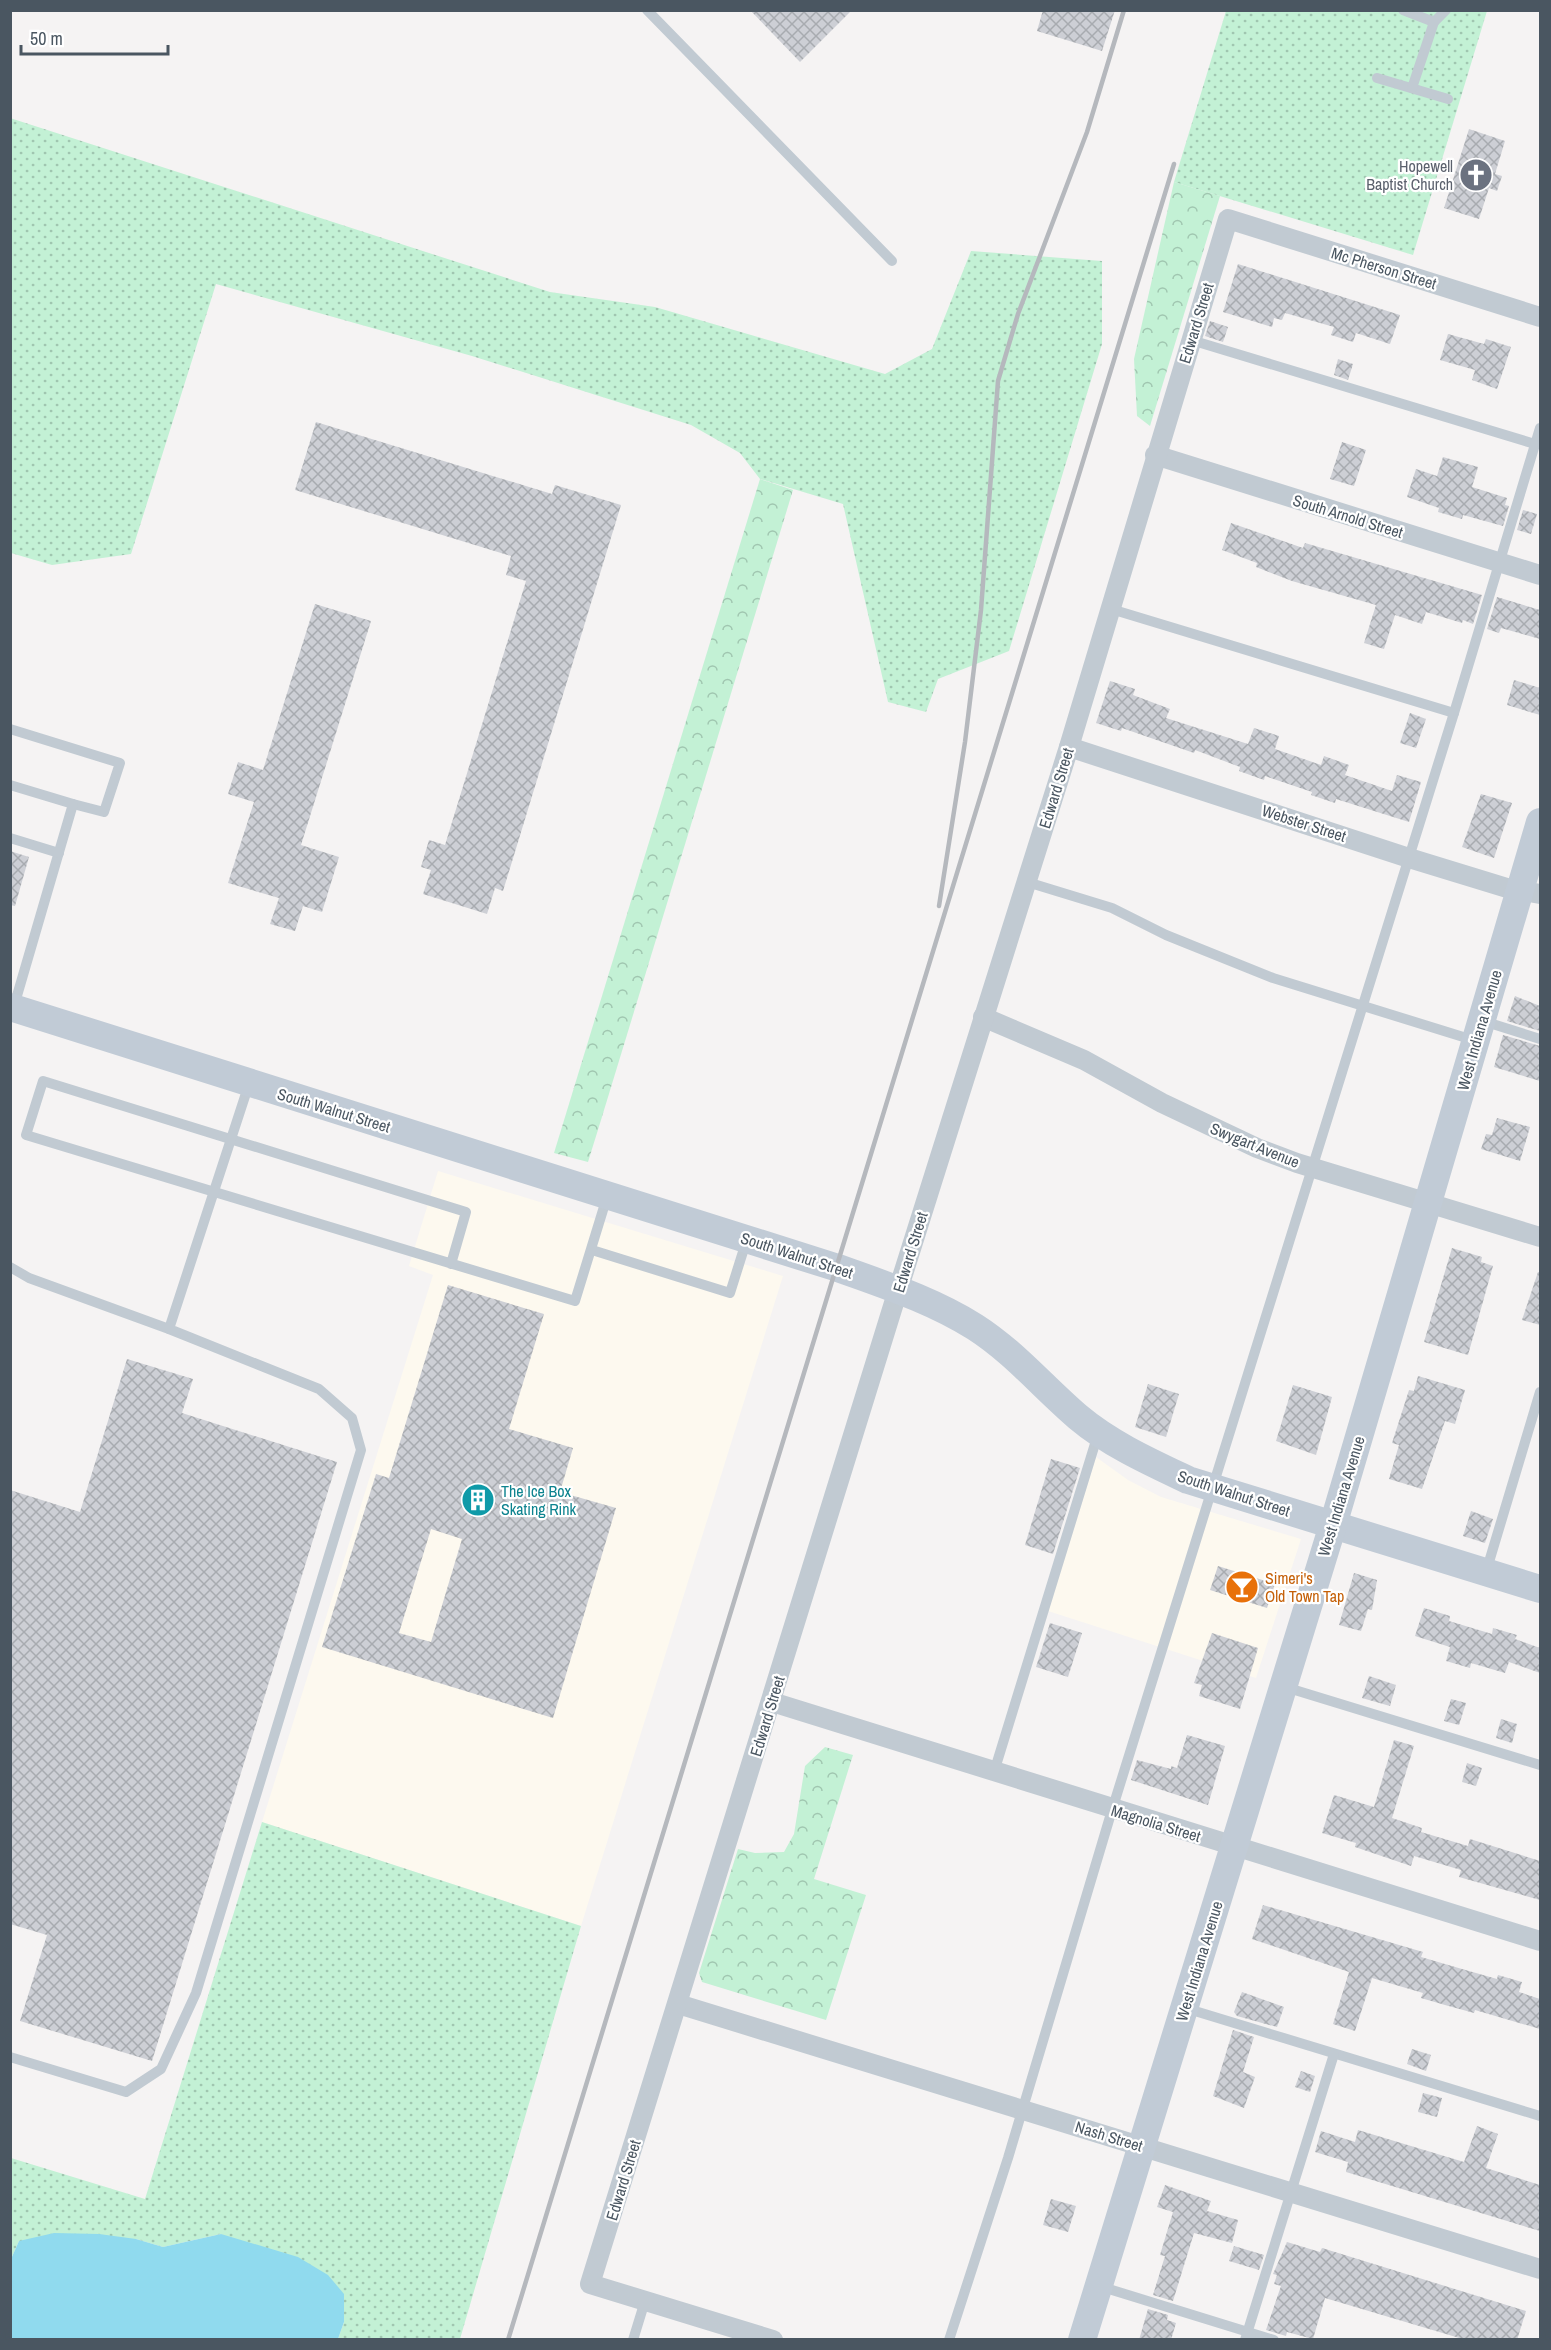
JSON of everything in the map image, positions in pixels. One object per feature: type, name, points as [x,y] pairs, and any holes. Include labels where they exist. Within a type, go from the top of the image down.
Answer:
[{"type":"street","name":"Mc Pherson Street","points":[[1228,219],[1540,317]]},
{"type":"street","name":"Edward Street","points":[[645,2301],[591,2284],[898,1290],[1069,747],[1155,455],[1228,219]]},
{"type":"street","name":"South Arnold Street","points":[[1155,455],[1540,575]]},
{"type":"street","name":"Webster Street","points":[[1069,747],[1409,858],[1507,888],[1530,891]]},
{"type":"street","name":"West Indiana Avenue","points":[[1082,2340],[1333,1525],[1479,1031],[1530,891],[1540,822]]},
{"type":"street","name":"South Walnut Street","points":[[12,1008],[747,1239],[898,1290],[934,1304],[997,1342],[1079,1418],[1135,1455],[1188,1480],[1540,1589]]},
{"type":"street","name":"Swygart Avenue","points":[[983,1017],[1084,1060],[1229,1137],[1313,1167],[1540,1237]]},
{"type":"street","name":"Magnolia Street","points":[[772,1702],[1112,1810],[1540,1941]]},
{"type":"street","name":"Nash Street","points":[[678,2004],[1540,2269]]},
{"type":"street","points":[[645,2301],[773,2340]]},
{"type":"lane","points":[[647,10],[892,261]]},
{"type":"lane","points":[[1403,10],[1434,22]]},
{"type":"lane","points":[[1412,88],[1434,22],[1446,10]]},
{"type":"lane","points":[[1377,78],[1448,99]]},
{"type":"lane","points":[[1191,340],[1535,444]]},
{"type":"lane","points":[[949,2340],[1023,2110],[1112,1810],[1454,713],[1540,428]]},
{"type":"lane","points":[[1111,609],[1454,713]]},
{"type":"lane","points":[[10,729],[120,762],[104,812],[10,785]]},
{"type":"lane","points":[[12,1008],[73,804]]},
{"type":"lane","points":[[10,838],[59,853]]},
{"type":"lane","points":[[1027,882],[1112,908],[1166,935],[1274,978],[1362,1006],[1479,1031],[1540,1039]]},
{"type":"lane","points":[[451,1264],[466,1212],[43,1081],[26,1135],[215,1193],[451,1264],[574,1301],[608,1195]]},
{"type":"lane","points":[[169,1329],[249,1084]]},
{"type":"lane","points":[[592,1250],[730,1293],[747,1239]]},
{"type":"lane","points":[[10,1267],[29,1278],[169,1329],[319,1389],[352,1418],[361,1450],[196,1992],[161,2069],[126,2092],[10,2057]]},
{"type":"lane","points":[[1486,1572],[1540,1392]]},
{"type":"lane","points":[[994,1772],[1099,1431]]},
{"type":"lane","points":[[1283,1686],[1540,1766]]},
{"type":"lane","points":[[1185,2008],[1540,2116]]},
{"type":"lane","points":[[1247,2336],[1334,2054]]},
{"type":"lane","points":[[1098,2286],[1247,2336],[1274,2340]]},
{"type":"lane","points":[[633,2340],[645,2301]]},
{"type":"shaded area","points":[[438,1171],[783,1276],[581,1926],[262,1822],[433,1275],[409,1266]]},
{"type":"shaded area","points":[[1096,1457],[1128,1480],[1161,1497],[1301,1539],[1256,1678],[1048,1611]]},
{"type":"green space","points":[[1226,11],[1487,11],[1413,255],[1174,182]]},
{"type":"green space","points":[[10,118],[550,292],[655,307],[885,374],[932,349],[971,251],[1102,261],[1102,344],[1009,651],[938,679],[926,712],[888,702],[843,504],[760,479],[740,453],[691,425],[472,356],[216,284],[131,554],[52,565],[11,553]]},
{"type":"green space","points":[[1174,182],[1220,196],[1150,426],[1137,416],[1134,359]]},
{"type":"green space","points":[[760,479],[793,490],[601,1120],[588,1162],[554,1153]]},
{"type":"green space","points":[[825,1747],[853,1755],[814,1879],[866,1895],[826,2020],[702,1982],[699,1973],[738,1849],[755,1853],[784,1852],[794,1834],[805,1766]]},
{"type":"green space","points":[[262,1822],[581,1926],[460,2339],[338,2339],[344,2322],[221,2234],[163,2247],[136,2239],[19,2241],[11,2259],[11,2158],[145,2199]]},
{"type":"water","points":[[54,2233],[99,2234],[136,2239],[163,2247],[221,2234],[298,2257],[328,2275],[344,2294],[344,2322],[338,2339],[11,2339],[11,2259],[19,2241]]},
{"type":"building","points":[[750,10],[852,10],[800,62]]},
{"type":"building","points":[[1043,10],[1115,10],[1102,51],[1037,31]]},
{"type":"building","name":"Hopewell Baptist Church","points":[[1469,129],[1505,141],[1495,174],[1502,176],[1497,191],[1489,188],[1479,219],[1444,208]]},
{"type":"building","points":[[1238,264],[1400,315],[1390,344],[1356,333],[1353,342],[1331,335],[1334,327],[1285,313],[1282,320],[1274,318],[1272,327],[1223,312]]},
{"type":"building","points":[[1210,321],[1228,327],[1223,342],[1205,336]]},
{"type":"building","points":[[1448,334],[1484,344],[1486,339],[1511,347],[1497,389],[1472,380],[1475,370],[1440,360]]},
{"type":"building","points":[[1338,359],[1353,364],[1348,380],[1334,375]]},
{"type":"building","points":[[316,422],[552,494],[555,485],[621,505],[503,891],[495,888],[487,914],[423,894],[431,870],[421,867],[429,840],[445,845],[526,581],[506,575],[511,556],[295,490]]},
{"type":"building","points":[[1342,442],[1366,450],[1354,486],[1330,479]]},
{"type":"building","points":[[1443,457],[1478,467],[1472,487],[1507,498],[1505,505],[1509,506],[1503,526],[1463,515],[1462,519],[1438,512],[1439,508],[1407,497],[1416,469],[1437,476]]},
{"type":"building","points":[[1523,510],[1537,514],[1531,534],[1517,530]]},
{"type":"building","points":[[1231,523],[1303,548],[1305,543],[1482,595],[1473,624],[1426,612],[1422,624],[1395,615],[1384,649],[1364,643],[1376,605],[1292,581],[1256,567],[1257,563],[1222,550]]},
{"type":"building","points":[[1497,597],[1540,610],[1540,639],[1501,628],[1499,633],[1487,629]]},
{"type":"building","points":[[315,604],[371,621],[301,845],[339,857],[322,912],[303,906],[295,931],[270,924],[279,898],[228,883],[254,802],[228,794],[238,762],[263,770]]},
{"type":"building","points":[[1514,680],[1540,688],[1540,715],[1507,705]]},
{"type":"building","points":[[1110,681],[1135,689],[1133,695],[1170,709],[1166,718],[1248,744],[1254,728],[1279,736],[1275,749],[1321,765],[1324,756],[1349,765],[1345,775],[1392,791],[1397,775],[1421,782],[1409,822],[1336,799],[1335,803],[1311,795],[1312,792],[1265,776],[1264,780],[1239,771],[1240,767],[1195,750],[1194,753],[1122,728],[1121,731],[1096,723]]},
{"type":"building","points":[[1410,713],[1426,719],[1416,748],[1400,743]]},
{"type":"building","points":[[1481,794],[1512,803],[1494,858],[1462,847]]},
{"type":"building","points":[[10,851],[29,857],[15,906],[10,905]]},
{"type":"building","points":[[1515,996],[1540,1006],[1540,1031],[1507,1021]]},
{"type":"building","points":[[1503,1035],[1540,1046],[1540,1081],[1494,1067]]},
{"type":"building","points":[[1497,1118],[1530,1127],[1520,1161],[1481,1149],[1486,1134],[1492,1135]]},
{"type":"building","points":[[1452,1248],[1482,1257],[1481,1262],[1493,1266],[1468,1355],[1424,1342]]},
{"type":"building","points":[[1538,1272],[1540,1272],[1540,1325],[1522,1320]]},
{"type":"building","name":"The Ice Box Skating Rink","points":[[448,1285],[544,1314],[509,1429],[573,1448],[560,1492],[616,1508],[553,1718],[322,1647],[376,1474],[389,1478]],"holes":[[[431,1529],[462,1539],[431,1642],[399,1633]]]},
{"type":"building","points":[[127,1359],[193,1379],[182,1413],[337,1462],[152,2061],[20,2021],[47,1935],[10,1924],[10,1490],[80,1512]]},
{"type":"building","points":[[1418,1376],[1465,1390],[1455,1424],[1445,1421],[1422,1489],[1389,1479],[1399,1445],[1392,1443],[1409,1390],[1414,1391]]},
{"type":"building","points":[[1148,1384],[1179,1394],[1166,1437],[1135,1427]]},
{"type":"building","points":[[1293,1385],[1332,1397],[1316,1455],[1276,1441]]},
{"type":"building","points":[[1051,1459],[1080,1468],[1053,1554],[1025,1545]]},
{"type":"building","points":[[1471,1511],[1493,1519],[1485,1543],[1463,1536]]},
{"type":"building","name":"Simeri's Old Town Tap","points":[[1218,1566],[1275,1584],[1267,1608],[1210,1590]]},
{"type":"building","points":[[1354,1573],[1377,1580],[1372,1610],[1368,1609],[1361,1631],[1339,1625]]},
{"type":"building","points":[[1424,1608],[1450,1616],[1449,1621],[1492,1634],[1493,1628],[1517,1635],[1515,1639],[1540,1648],[1540,1673],[1509,1662],[1505,1673],[1471,1663],[1470,1668],[1446,1661],[1450,1647],[1415,1636]]},
{"type":"building","points":[[1050,1623],[1082,1633],[1068,1677],[1036,1667]]},
{"type":"building","points":[[1212,1633],[1258,1648],[1240,1709],[1199,1696],[1202,1685],[1194,1683]]},
{"type":"building","points":[[1369,1676],[1396,1685],[1390,1706],[1362,1698]]},
{"type":"building","points":[[1451,1699],[1466,1703],[1459,1725],[1444,1721]]},
{"type":"building","points":[[1501,1719],[1517,1724],[1512,1743],[1496,1738]]},
{"type":"building","points":[[1187,1735],[1225,1746],[1208,1805],[1131,1780],[1137,1760],[1171,1769],[1171,1766],[1177,1768]]},
{"type":"building","points":[[1394,1740],[1414,1746],[1392,1818],[1422,1828],[1421,1832],[1468,1846],[1470,1839],[1540,1861],[1540,1900],[1459,1877],[1461,1870],[1414,1856],[1411,1866],[1355,1847],[1356,1843],[1322,1833],[1334,1795],[1374,1807]]},
{"type":"building","points":[[1467,1763],[1482,1768],[1476,1786],[1462,1782]]},
{"type":"building","points":[[1263,1905],[1423,1952],[1421,1957],[1497,1979],[1498,1975],[1522,1982],[1519,1992],[1540,1999],[1540,2029],[1475,2010],[1474,2013],[1421,1998],[1423,1993],[1372,1978],[1355,2031],[1333,2024],[1349,1972],[1252,1939]]},
{"type":"building","points":[[1242,1992],[1284,2007],[1277,2027],[1237,2016],[1234,2012]]},
{"type":"building","points":[[1233,2030],[1254,2037],[1243,2072],[1255,2077],[1244,2108],[1213,2096]]},
{"type":"building","points":[[1412,2049],[1431,2055],[1426,2071],[1407,2064]]},
{"type":"building","points":[[1301,2071],[1315,2076],[1310,2092],[1295,2087]]},
{"type":"building","points":[[1423,2093],[1442,2098],[1437,2117],[1418,2112]]},
{"type":"building","points":[[1477,2126],[1498,2134],[1486,2168],[1540,2185],[1540,2231],[1346,2172],[1348,2162],[1315,2152],[1321,2131],[1355,2142],[1358,2130],[1464,2162]]},
{"type":"building","points":[[1165,2185],[1211,2201],[1207,2211],[1238,2220],[1232,2243],[1194,2233],[1173,2301],[1153,2295],[1165,2256],[1160,2255],[1173,2212],[1157,2207]]},
{"type":"building","points":[[1051,2199],[1076,2206],[1068,2232],[1043,2225]]},
{"type":"building","points":[[1287,2242],[1320,2252],[1322,2248],[1526,2311],[1517,2340],[1466,2340],[1325,2298],[1313,2339],[1287,2332],[1286,2336],[1266,2330],[1281,2286],[1274,2284],[1277,2275],[1273,2274]]},
{"type":"building","points":[[1234,2246],[1264,2255],[1259,2270],[1229,2261]]},
{"type":"building","points":[[1148,2309],[1168,2315],[1167,2320],[1176,2323],[1171,2340],[1139,2340]]},
{"type":"railway","points":[[939,906],[965,742],[981,610],[998,381],[1018,314],[1087,132],[1124,10]]},
{"type":"railway","points":[[508,2340],[1174,164]]},
{"type":"place","name":"Hopewell Baptist Church","points":[[1476,175]]},
{"type":"place","name":"The Ice Box Skating Rink","points":[[478,1500]]},
{"type":"place","name":"Simeri's Old Town Tap","points":[[1242,1587]]}]
